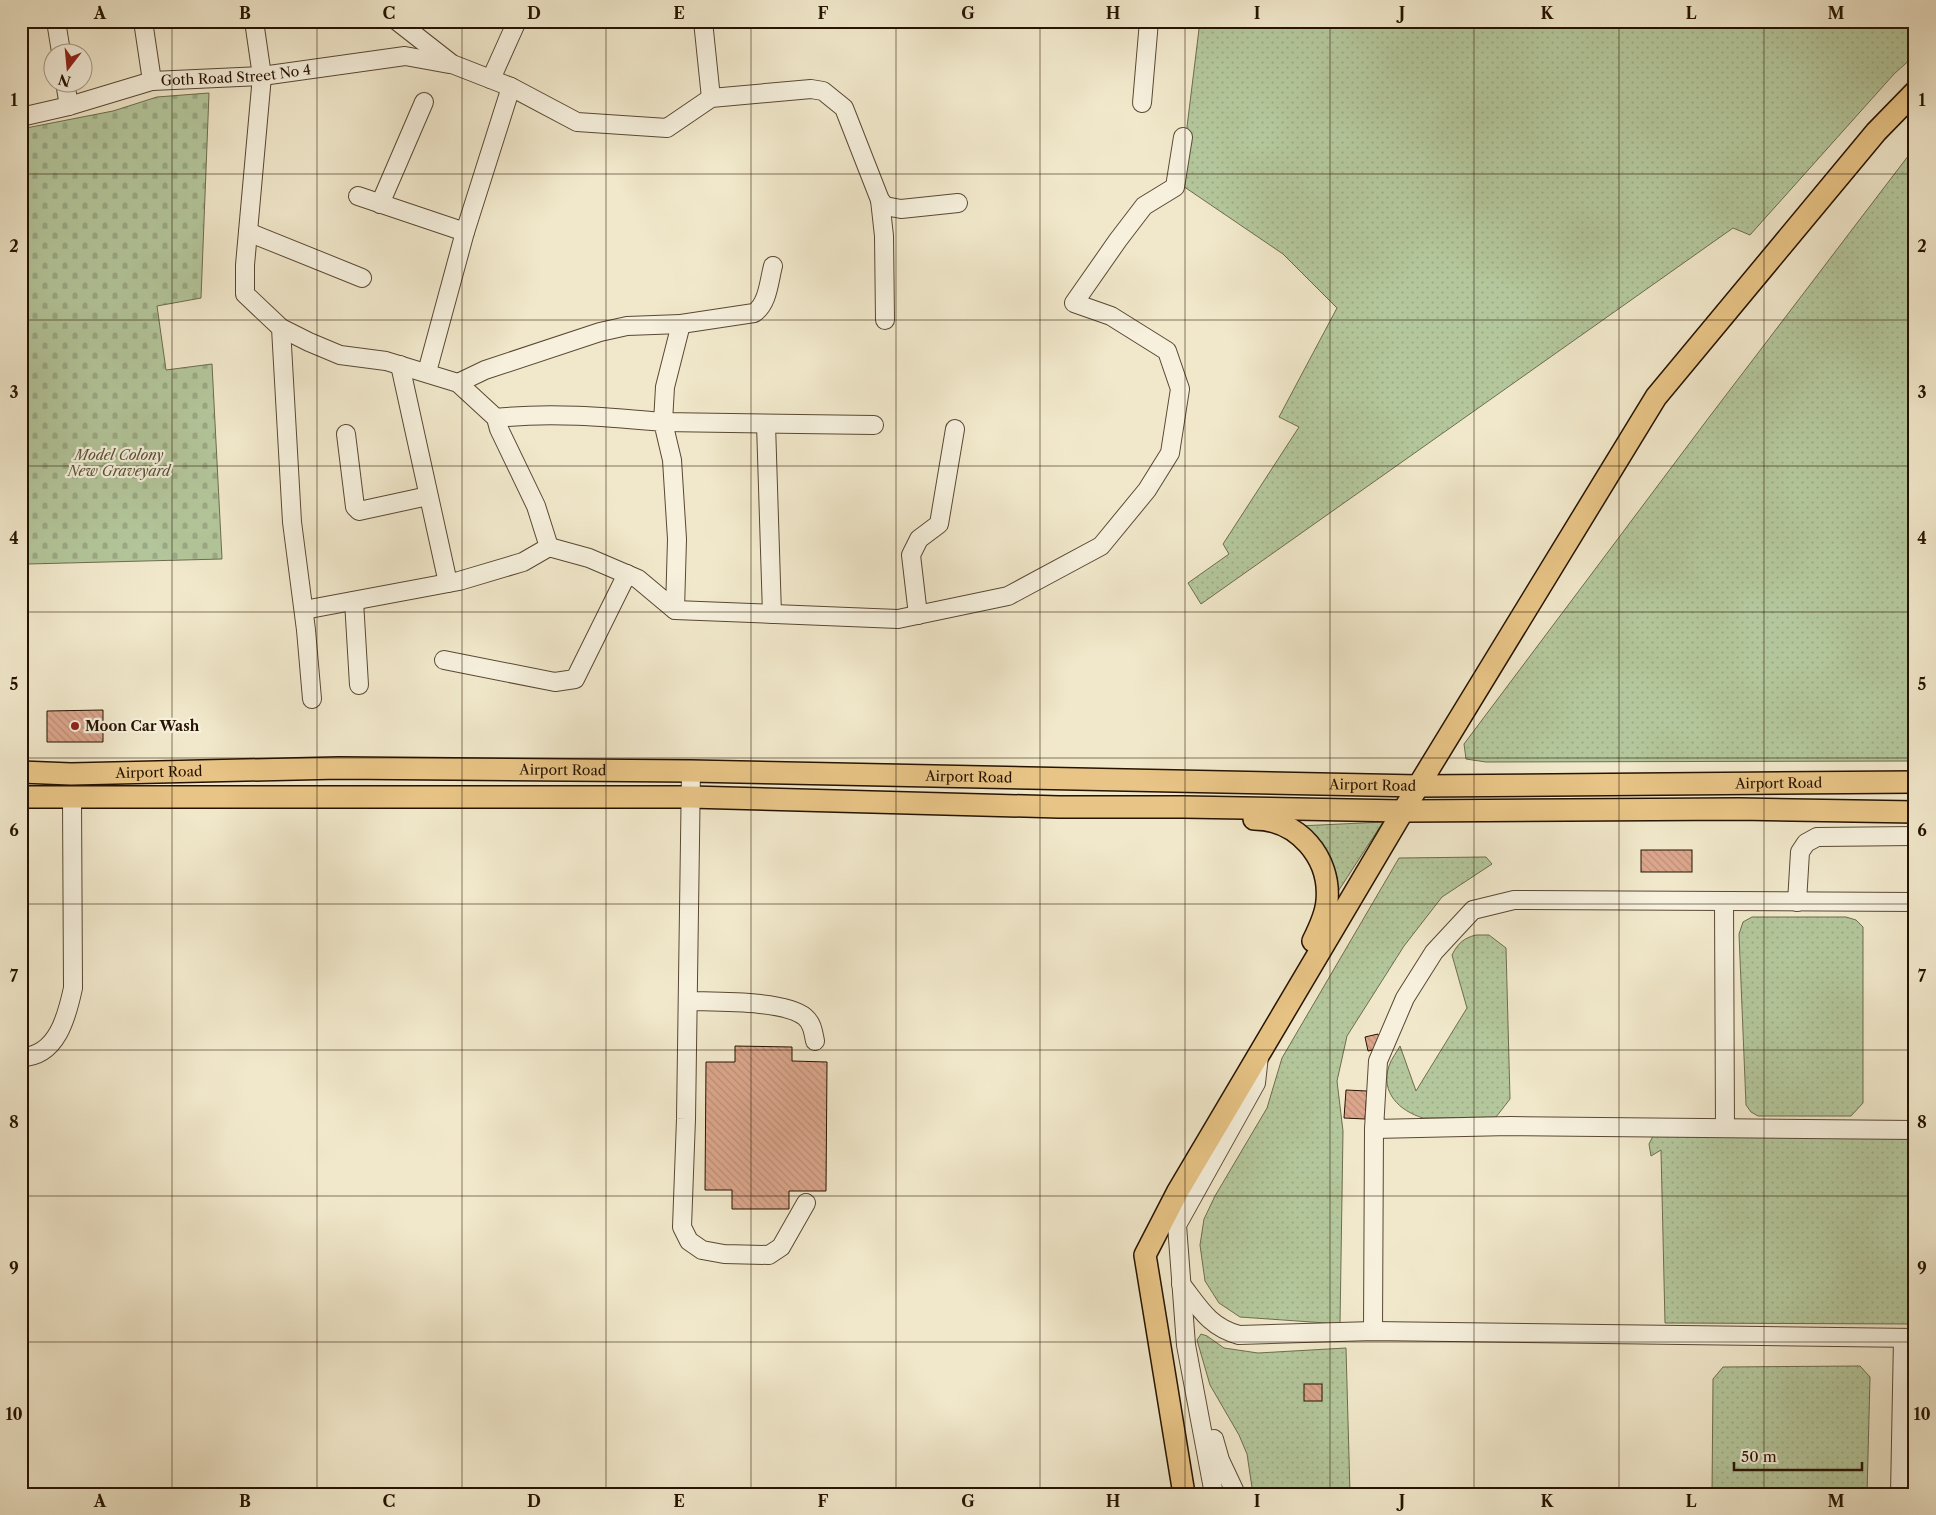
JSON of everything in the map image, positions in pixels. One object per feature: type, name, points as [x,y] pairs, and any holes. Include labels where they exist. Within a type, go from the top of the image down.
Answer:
[{"type":"main road","points":[[1184,1494],[1145,1255],[1178,1191],[1403,812],[1656,397],[1876,132],[1915,92]]},
{"type":"main road","name":"Airport Road","points":[[21,772],[70,774],[339,768],[691,771],[1419,786],[1915,782]]},
{"type":"main road","name":"Airport Road","points":[[21,797],[690,797],[1059,807],[1184,807],[1403,812],[1740,809],[1915,812]]},
{"type":"main road","points":[[1184,807],[1224,819],[1260,819],[1277,822],[1296,831],[1310,844],[1318,856],[1326,875],[1327,904],[1321,924],[1284,1010]]},
{"type":"street","points":[[56,21],[59,42]]},
{"type":"street","points":[[143,21],[152,81]]},
{"type":"street","points":[[254,21],[262,76],[248,232],[245,294],[281,328],[340,355],[400,365],[458,383],[496,418],[503,438],[536,506],[549,547]]},
{"type":"street","points":[[396,21],[452,64],[511,87],[577,122],[667,128],[712,98],[811,89],[823,92],[844,108],[880,200],[884,236],[885,320]]},
{"type":"street","points":[[492,80],[517,21]]},
{"type":"street","points":[[704,21],[712,98]]},
{"type":"street","points":[[1142,103],[1149,21]]},
{"type":"street","name":"Goth Road Street No 4","points":[[21,117],[69,106],[152,81],[262,76],[405,56],[452,64]]},
{"type":"street","points":[[427,372],[465,232],[511,87]]},
{"type":"street","points":[[67,92],[69,106]]},
{"type":"street","points":[[380,204],[424,102]]},
{"type":"street","points":[[304,610],[459,581],[523,562],[549,547],[589,558],[638,578],[675,610],[898,619],[1008,596],[1101,546],[1147,490],[1170,452],[1180,390],[1167,350],[1111,316],[1074,303],[1144,206],[1175,187],[1183,137]]},
{"type":"street","points":[[358,196],[465,232]]},
{"type":"street","points":[[880,200],[885,206],[901,209],[958,203]]},
{"type":"street","points":[[248,232],[362,278]]},
{"type":"street","points":[[458,383],[485,370],[600,332],[627,326],[680,324],[754,313],[759,310],[764,301],[773,266]]},
{"type":"street","points":[[675,610],[677,539],[672,460],[662,422],[665,387],[680,324]]},
{"type":"street","points":[[281,328],[292,522],[304,610],[312,699]]},
{"type":"street","points":[[400,365],[448,583]]},
{"type":"street","points":[[496,418],[523,415],[570,414],[662,422],[874,426]]},
{"type":"street","points":[[766,424],[772,614]]},
{"type":"street","points":[[918,615],[911,555],[919,539],[939,524],[955,430]]},
{"type":"street","points":[[346,434],[355,507],[359,511],[428,496]]},
{"type":"street","points":[[444,660],[555,682],[574,678],[627,574]]},
{"type":"street","points":[[354,601],[359,685]]},
{"type":"street","points":[[691,771],[686,1119],[682,1227],[688,1241],[702,1250],[724,1254],[770,1255],[781,1247],[806,1203]]},
{"type":"street","points":[[21,1057],[28,1057],[42,1050],[58,1036],[67,1016],[73,988],[72,798]]},
{"type":"street","points":[[1797,902],[1800,852],[1806,843],[1817,837],[1915,836]]},
{"type":"street","points":[[1373,1331],[1374,1129],[1378,1062],[1405,998],[1434,952],[1473,910],[1514,900],[1915,902]]},
{"type":"street","points":[[1724,901],[1725,1128]]},
{"type":"street","points":[[688,1001],[742,1003],[791,1009],[806,1017],[812,1025],[814,1040]]},
{"type":"street","points":[[1214,1494],[1186,1345],[1177,1226],[1256,1083],[1260,1052]]},
{"type":"street","points":[[1374,1129],[1510,1126],[1915,1130]]},
{"type":"street","points":[[1181,1284],[1211,1323],[1225,1332],[1239,1335],[1373,1331],[1909,1338],[1900,1494]]},
{"type":"street","points":[[1186,1345],[1223,1466],[1228,1494]]},
{"type":"street","points":[[1223,1466],[1236,1494]]},
{"type":"green space","points":[[1200,21],[1915,21],[1915,55],[1894,74],[1750,235],[1733,228],[1201,604],[1188,583],[1229,554],[1223,544],[1299,427],[1279,417],[1337,308],[1283,254],[1180,184]]},
{"type":"green space","name":"Model Colony New Graveyard","points":[[209,93],[201,298],[157,306],[166,370],[212,364],[222,559],[28,564],[21,599],[21,129],[113,111],[157,97]]},
{"type":"green space","points":[[1915,147],[1915,761],[1486,762],[1466,759],[1464,744]]},
{"type":"green space","points":[[1383,822],[1337,893],[1299,826]]},
{"type":"green space","points":[[1486,857],[1492,864],[1442,897],[1404,946],[1347,1036],[1337,1081],[1343,1131],[1340,1324],[1240,1317],[1219,1303],[1205,1281],[1200,1245],[1204,1219],[1215,1196],[1267,1108],[1282,1058],[1399,858]]},
{"type":"green space","points":[[1752,917],[1846,917],[1856,920],[1863,927],[1863,1103],[1851,1116],[1758,1116],[1751,1112],[1746,1105],[1739,934],[1743,922]]},
{"type":"green space","points":[[1476,935],[1489,935],[1506,948],[1510,1099],[1496,1117],[1423,1118],[1407,1111],[1394,1100],[1387,1085],[1389,1066],[1400,1046],[1416,1091],[1467,1008],[1452,955],[1462,942]]},
{"type":"green space","points":[[1653,1136],[1915,1138],[1915,1324],[1665,1323],[1661,1150],[1651,1156],[1649,1144]]},
{"type":"green space","points":[[1201,1334],[1224,1348],[1258,1353],[1346,1348],[1350,1494],[1253,1494],[1247,1454],[1239,1435],[1210,1385],[1197,1340]]},
{"type":"green space","points":[[1860,1366],[1870,1377],[1867,1494],[1712,1494],[1713,1379],[1723,1367]]},
{"type":"building","name":"Moon Car Wash","points":[[103,710],[103,742],[47,742],[47,711]]},
{"type":"building","points":[[1641,850],[1692,850],[1692,872],[1641,872]]},
{"type":"building","points":[[1378,1034],[1381,1048],[1368,1051],[1365,1037]]},
{"type":"building","points":[[735,1046],[792,1047],[792,1061],[827,1062],[826,1191],[789,1191],[789,1209],[732,1209],[732,1190],[705,1190],[706,1062],[735,1062]]},
{"type":"building","points":[[1346,1090],[1367,1091],[1365,1119],[1344,1118]]},
{"type":"building","points":[[1304,1384],[1322,1384],[1322,1401],[1304,1401]]},
{"type":"place","name":"Moon Car Wash","points":[[75,726]]}]
